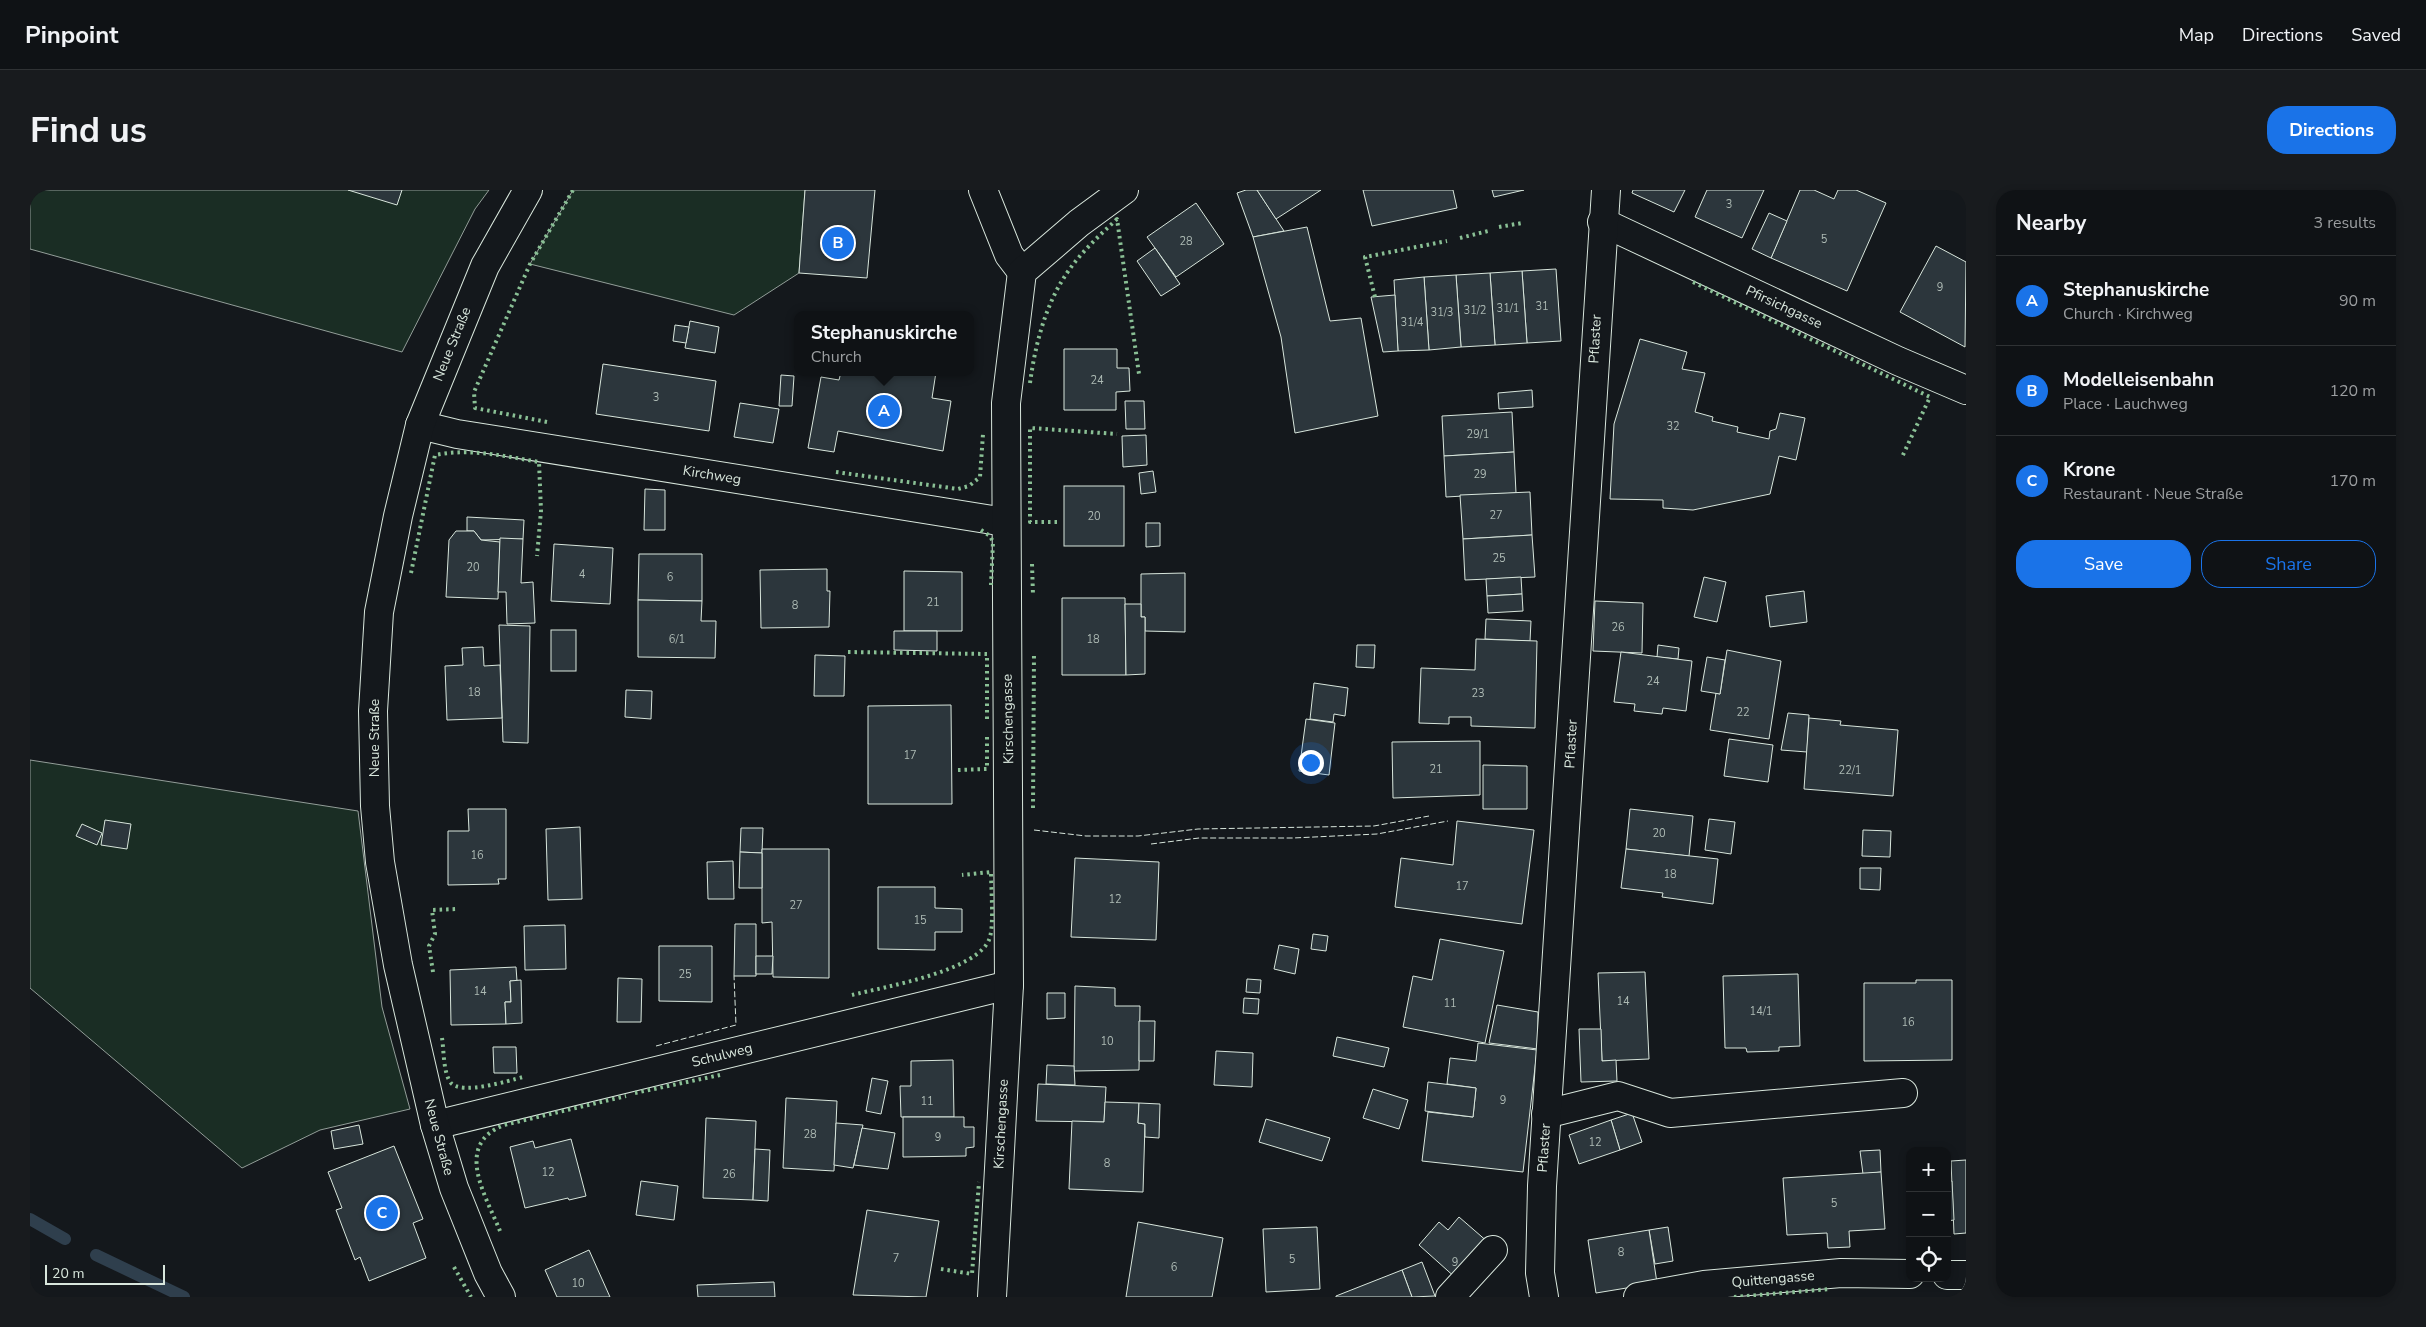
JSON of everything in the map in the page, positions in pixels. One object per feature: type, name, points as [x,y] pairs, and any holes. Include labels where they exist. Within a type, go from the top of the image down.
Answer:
[{"type":"street","name":"Neue Straße","points":[[501,1297],[488,1273],[454,1188],[435,1125],[398,966],[380,862],[374,796],[373,711],[379,612],[398,516],[420,425],[484,266],[528,190]]},
{"type":"street","points":[[983,190],[1009,255],[1022,272],[1079,223],[1124,190]]},
{"type":"street","name":"Pflaster","points":[[1544,1297],[1540,1273],[1546,1114],[1567,820],[1602,222],[1606,190]]},
{"type":"street","name":"Pfirsichgasse","points":[[1602,222],[1889,357],[1966,390]]},
{"type":"street","name":"Kirschengasse","points":[[992,1297],[1009,985],[1010,832],[1005,522],[1006,403],[1022,272]]},
{"type":"street","name":"Kirchweg","points":[[420,425],[467,436],[1005,522]]},
{"type":"street","name":"Schulweg","points":[[435,1125],[1009,985]]},
{"type":"street","points":[[1546,1114],[1618,1096],[1670,1113],[1903,1093]]},
{"type":"street","points":[[1450,1297],[1493,1250]]},
{"type":"street","name":"Quittengasse","points":[[1638,1297],[1704,1285],[1842,1273],[1906,1274]]},
{"type":"street","points":[[1951,1275],[1966,1275]]},
{"type":"green space","points":[[30,190],[489,190],[475,209],[402,352],[30,249]]},
{"type":"green space","points":[[573,190],[805,190],[799,273],[734,315],[530,264]]},
{"type":"green space","points":[[30,760],[358,811],[382,1007],[410,1109],[320,1130],[242,1168],[30,988]]},
{"type":"building","points":[[348,190],[402,190],[397,205]]},
{"type":"building","points":[[805,190],[875,190],[867,278],[799,273]]},
{"type":"building","points":[[1246,190],[1257,190],[1284,231],[1253,237],[1237,193]]},
{"type":"building","points":[[1257,190],[1321,190],[1276,219]]},
{"type":"building","points":[[1363,190],[1453,190],[1457,208],[1372,226]]},
{"type":"building","points":[[1492,190],[1524,190],[1494,197]]},
{"type":"building","points":[[1633,190],[1685,190],[1674,212],[1632,193]]},
{"type":"building","points":[[1707,190],[1764,190],[1742,238],[1695,217]]},
{"type":"building","points":[[1800,190],[1814,190],[1834,199],[1838,190],[1856,190],[1886,203],[1847,291],[1771,258]]},
{"type":"building","points":[[1196,203],[1224,244],[1176,277],[1147,237]]},
{"type":"building","points":[[1769,213],[1787,221],[1771,258],[1752,249]]},
{"type":"building","points":[[1307,227],[1330,321],[1361,318],[1378,416],[1295,433],[1281,337],[1253,237]]},
{"type":"building","points":[[1936,246],[1966,262],[1965,347],[1900,312]]},
{"type":"building","points":[[1155,248],[1180,284],[1161,296],[1137,261]]},
{"type":"building","points":[[1556,269],[1561,341],[1527,343],[1522,271]]},
{"type":"building","points":[[1522,271],[1527,343],[1495,345],[1490,273]]},
{"type":"building","points":[[1490,273],[1495,345],[1461,347],[1456,275]]},
{"type":"building","points":[[1456,275],[1461,347],[1429,350],[1424,277]]},
{"type":"building","points":[[1424,277],[1429,350],[1398,351],[1394,280]]},
{"type":"building","points":[[1395,295],[1398,351],[1383,352],[1371,297]]},
{"type":"building","points":[[690,321],[719,327],[715,353],[685,348]]},
{"type":"building","points":[[675,325],[689,327],[686,343],[673,341]]},
{"type":"building","points":[[1640,339],[1687,352],[1682,369],[1705,373],[1695,412],[1713,417],[1712,421],[1738,427],[1737,432],[1769,439],[1770,431],[1776,429],[1780,413],[1805,418],[1796,460],[1779,456],[1770,494],[1693,510],[1663,508],[1663,500],[1610,499],[1614,424]]},
{"type":"building","points":[[1064,349],[1117,349],[1117,368],[1129,368],[1130,391],[1116,392],[1116,410],[1064,410]]},
{"type":"building","points":[[603,364],[716,381],[709,431],[596,414]]},
{"type":"building","points":[[781,375],[794,376],[792,406],[779,406]]},
{"type":"building","points":[[840,376],[935,376],[932,398],[951,401],[943,451],[838,431],[834,452],[808,448],[821,377],[839,380]]},
{"type":"building","points":[[1532,390],[1533,407],[1499,409],[1498,393]]},
{"type":"building","points":[[1125,401],[1144,401],[1145,429],[1126,429]]},
{"type":"building","points":[[740,403],[779,409],[773,443],[734,437]]},
{"type":"building","points":[[1512,412],[1514,452],[1444,456],[1442,416]]},
{"type":"building","points":[[1146,435],[1147,465],[1123,467],[1122,436]]},
{"type":"building","points":[[1514,452],[1516,493],[1446,497],[1444,456]]},
{"type":"building","points":[[1153,471],[1156,492],[1141,494],[1139,473]]},
{"type":"building","points":[[1064,486],[1124,486],[1124,546],[1064,546]]},
{"type":"building","points":[[645,489],[665,490],[665,530],[644,530]]},
{"type":"building","points":[[1530,492],[1532,535],[1463,539],[1460,495]]},
{"type":"building","points":[[467,517],[524,520],[523,539],[481,540],[474,531],[467,531]]},
{"type":"building","points":[[1146,523],[1160,523],[1160,546],[1146,547]]},
{"type":"building","points":[[456,531],[474,531],[481,540],[500,542],[498,599],[446,597],[449,540]]},
{"type":"building","points":[[1532,535],[1535,577],[1465,580],[1463,539]]},
{"type":"building","points":[[500,538],[523,539],[521,583],[533,582],[535,623],[507,624],[506,592],[498,592]]},
{"type":"building","points":[[554,544],[613,548],[610,604],[551,601]]},
{"type":"building","points":[[639,554],[702,554],[702,601],[638,600]]},
{"type":"building","points":[[827,569],[827,591],[830,591],[829,627],[761,628],[760,570]]},
{"type":"building","points":[[904,571],[962,572],[962,631],[904,631]]},
{"type":"building","points":[[1185,573],[1185,632],[1145,631],[1145,617],[1141,617],[1141,574]]},
{"type":"building","points":[[1521,577],[1522,594],[1487,596],[1486,579]]},
{"type":"building","points":[[1704,577],[1726,582],[1717,622],[1694,617]]},
{"type":"building","points":[[1804,591],[1807,622],[1770,627],[1766,596]]},
{"type":"building","points":[[1522,594],[1523,611],[1488,613],[1487,596]]},
{"type":"building","points":[[1062,598],[1125,598],[1126,675],[1062,675]]},
{"type":"building","points":[[638,600],[702,601],[701,621],[716,621],[715,658],[638,657]]},
{"type":"building","points":[[1595,601],[1643,603],[1642,653],[1593,651]]},
{"type":"building","points":[[1125,604],[1141,604],[1141,617],[1145,617],[1145,674],[1126,675]]},
{"type":"building","points":[[1486,619],[1531,621],[1530,641],[1485,639]]},
{"type":"building","points":[[499,625],[530,626],[528,743],[503,742]]},
{"type":"building","points":[[551,630],[576,630],[576,671],[551,671]]},
{"type":"building","points":[[894,631],[937,631],[937,651],[894,650]]},
{"type":"building","points":[[1476,639],[1537,641],[1535,728],[1471,726],[1471,717],[1449,717],[1449,724],[1419,723],[1421,668],[1475,670]]},
{"type":"building","points":[[1357,645],[1375,645],[1374,668],[1356,667]]},
{"type":"building","points":[[1658,645],[1679,648],[1678,659],[1657,657]]},
{"type":"building","points":[[483,647],[484,666],[500,665],[502,718],[447,720],[445,666],[463,665],[462,648]]},
{"type":"building","points":[[1727,650],[1781,661],[1769,739],[1710,730],[1716,693],[1720,694]]},
{"type":"building","points":[[1621,652],[1692,661],[1686,711],[1663,708],[1662,714],[1634,711],[1635,704],[1614,702]]},
{"type":"building","points":[[815,655],[845,656],[844,696],[814,696]]},
{"type":"building","points":[[1707,657],[1725,660],[1720,694],[1701,691]]},
{"type":"building","points":[[1314,683],[1348,688],[1345,716],[1334,714],[1333,722],[1310,719]]},
{"type":"building","points":[[626,690],[652,691],[651,719],[625,717]]},
{"type":"building","points":[[951,705],[952,804],[868,804],[868,706]]},
{"type":"building","points":[[1788,713],[1809,715],[1807,752],[1781,750]]},
{"type":"building","points":[[1809,718],[1841,721],[1840,725],[1898,730],[1893,796],[1804,789]]},
{"type":"building","points":[[1306,719],[1335,723],[1329,775],[1299,771]]},
{"type":"building","points":[[1729,739],[1773,745],[1768,782],[1724,776]]},
{"type":"building","points":[[1480,741],[1480,795],[1393,798],[1392,742]]},
{"type":"building","points":[[1483,765],[1527,766],[1527,809],[1483,809]]},
{"type":"building","points":[[468,809],[506,809],[506,879],[498,879],[499,884],[448,885],[448,831],[469,831]]},
{"type":"building","points":[[1630,809],[1693,816],[1689,856],[1626,849]]},
{"type":"building","points":[[1709,819],[1735,822],[1731,854],[1705,850]]},
{"type":"building","points":[[105,820],[131,824],[127,849],[101,845]]},
{"type":"building","points":[[1457,821],[1534,830],[1522,924],[1395,907],[1401,858],[1453,865]]},
{"type":"building","points":[[82,824],[102,833],[97,845],[76,836]]},
{"type":"building","points":[[580,827],[582,899],[548,900],[546,829]]},
{"type":"building","points":[[741,828],[763,828],[762,853],[740,852]]},
{"type":"building","points":[[1863,830],[1891,831],[1890,857],[1862,856]]},
{"type":"building","points":[[762,849],[829,849],[829,978],[773,977],[772,922],[762,923]]},
{"type":"building","points":[[1626,849],[1718,859],[1713,904],[1662,897],[1663,893],[1621,888]]},
{"type":"building","points":[[740,852],[762,853],[762,888],[739,888]]},
{"type":"building","points":[[1075,858],[1159,862],[1156,940],[1071,937]]},
{"type":"building","points":[[733,861],[734,899],[708,899],[707,862]]},
{"type":"building","points":[[1860,868],[1881,868],[1880,890],[1860,889]]},
{"type":"building","points":[[878,887],[935,887],[935,908],[962,909],[962,932],[935,932],[935,950],[878,949]]},
{"type":"building","points":[[735,924],[756,924],[756,976],[734,976]]},
{"type":"building","points":[[565,925],[566,969],[525,970],[524,926]]},
{"type":"building","points":[[1313,934],[1328,936],[1326,951],[1311,949]]},
{"type":"building","points":[[1440,939],[1504,951],[1485,1043],[1403,1027],[1413,976],[1432,980]]},
{"type":"building","points":[[1279,945],[1299,949],[1295,974],[1274,969]]},
{"type":"building","points":[[659,946],[712,946],[712,1002],[659,1001]]},
{"type":"building","points":[[756,956],[773,956],[772,974],[756,974]]},
{"type":"building","points":[[516,967],[517,981],[510,981],[511,1002],[505,1002],[506,1024],[451,1025],[450,970]]},
{"type":"building","points":[[1645,972],[1649,1059],[1602,1061],[1598,973]]},
{"type":"building","points":[[1798,974],[1800,1046],[1779,1047],[1779,1051],[1747,1052],[1746,1048],[1725,1048],[1723,976]]},
{"type":"building","points":[[618,978],[642,979],[641,1022],[617,1022]]},
{"type":"building","points":[[1247,979],[1261,980],[1260,993],[1246,992]]},
{"type":"building","points":[[521,980],[522,1023],[506,1024],[505,1002],[511,1002],[510,981]]},
{"type":"building","points":[[1916,980],[1952,980],[1952,1060],[1864,1061],[1864,983],[1916,983]]},
{"type":"building","points":[[1075,986],[1115,988],[1115,1006],[1140,1006],[1139,1070],[1074,1071]]},
{"type":"building","points":[[1047,993],[1065,993],[1065,1018],[1047,1019]]},
{"type":"building","points":[[1244,998],[1259,999],[1258,1014],[1243,1013]]},
{"type":"building","points":[[1497,1005],[1538,1012],[1538,1049],[1489,1043]]},
{"type":"building","points":[[1139,1021],[1155,1021],[1154,1061],[1139,1061]]},
{"type":"building","points":[[1579,1029],[1601,1029],[1602,1061],[1616,1060],[1617,1081],[1581,1082]]},
{"type":"building","points":[[1337,1037],[1389,1048],[1384,1067],[1333,1056]]},
{"type":"building","points":[[1478,1043],[1537,1050],[1523,1172],[1422,1161],[1428,1112],[1473,1117],[1476,1088],[1447,1084],[1450,1058],[1476,1061]]},
{"type":"building","points":[[493,1047],[516,1047],[517,1073],[494,1073]]},
{"type":"building","points":[[1216,1051],[1253,1053],[1252,1087],[1214,1085]]},
{"type":"building","points":[[953,1060],[954,1117],[901,1117],[900,1086],[911,1086],[911,1061]]},
{"type":"building","points":[[1047,1065],[1074,1066],[1075,1085],[1046,1084]]},
{"type":"building","points":[[872,1078],[888,1081],[881,1114],[866,1111]]},
{"type":"building","points":[[1428,1082],[1476,1088],[1473,1117],[1425,1111]]},
{"type":"building","points":[[1038,1084],[1106,1087],[1104,1122],[1036,1121]]},
{"type":"building","points":[[1373,1089],[1408,1100],[1399,1129],[1363,1118]]},
{"type":"building","points":[[786,1098],[837,1101],[834,1171],[783,1168]]},
{"type":"building","points":[[1105,1102],[1139,1103],[1138,1123],[1145,1124],[1143,1192],[1069,1189],[1072,1121],[1104,1122]]},
{"type":"building","points":[[1139,1103],[1160,1104],[1159,1138],[1145,1137],[1145,1124],[1138,1123]]},
{"type":"building","points":[[1632,1113],[1642,1142],[1620,1150],[1611,1120]]},
{"type":"building","points":[[903,1117],[964,1117],[964,1127],[974,1127],[974,1147],[966,1148],[966,1156],[903,1157]]},
{"type":"building","points":[[706,1118],[756,1121],[753,1200],[703,1198]]},
{"type":"building","points":[[1266,1119],[1330,1138],[1322,1161],[1259,1142]]},
{"type":"building","points":[[1611,1120],[1620,1150],[1579,1164],[1569,1135]]},
{"type":"building","points":[[836,1123],[863,1125],[853,1168],[834,1165]]},
{"type":"building","points":[[359,1125],[363,1144],[334,1149],[331,1131]]},
{"type":"building","points":[[862,1128],[895,1133],[888,1169],[854,1165]]},
{"type":"building","points":[[571,1139],[586,1196],[569,1200],[568,1198],[525,1208],[510,1147],[533,1141],[535,1148]]},
{"type":"building","points":[[394,1146],[423,1219],[413,1223],[426,1258],[369,1281],[360,1257],[355,1260],[336,1210],[342,1208],[328,1172]]},
{"type":"building","points":[[755,1149],[770,1150],[768,1201],[753,1200]]},
{"type":"building","points":[[1880,1150],[1881,1172],[1863,1174],[1860,1151]]},
{"type":"building","points":[[1966,1160],[1966,1233],[1954,1234],[1951,1161]]},
{"type":"building","points":[[1881,1172],[1885,1229],[1849,1231],[1850,1247],[1828,1248],[1827,1233],[1787,1235],[1783,1178]]},
{"type":"building","points":[[641,1181],[678,1186],[674,1220],[636,1215]]},
{"type":"building","points":[[1951,1181],[1952,1181],[1954,1220],[1951,1220]]},
{"type":"building","points":[[867,1210],[939,1221],[926,1297],[853,1295]]},
{"type":"building","points":[[1459,1217],[1489,1243],[1457,1279],[1419,1245],[1439,1222],[1448,1230]]},
{"type":"building","points":[[1138,1222],[1223,1238],[1212,1297],[1126,1297]]},
{"type":"building","points":[[1317,1227],[1320,1289],[1266,1292],[1263,1229]]},
{"type":"building","points":[[1668,1227],[1673,1261],[1655,1264],[1649,1230]]},
{"type":"building","points":[[1649,1230],[1657,1283],[1596,1293],[1588,1240]]},
{"type":"building","points":[[589,1250],[610,1297],[557,1297],[545,1270]]},
{"type":"building","points":[[1422,1262],[1435,1296],[1412,1297],[1402,1270]]},
{"type":"building","points":[[1402,1270],[1412,1297],[1336,1297],[1336,1296]]},
{"type":"building","points":[[774,1282],[775,1297],[698,1297],[697,1285]]},
{"type":"waterway","points":[[30,1219],[65,1239]]},
{"type":"waterway","points":[[96,1255],[184,1297]]},
{"type":"hedge","points":[[547,422],[475,408],[474,392],[530,264],[573,190]]},
{"type":"hedge","points":[[1030,383],[1042,326],[1059,285],[1090,244],[1117,219],[1139,374]]},
{"type":"hedge","points":[[1499,227],[1522,223]]},
{"type":"hedge","points":[[1460,238],[1488,231]]},
{"type":"hedge","points":[[1375,297],[1365,257],[1447,241]]},
{"type":"hedge","points":[[1693,282],[1930,397],[1902,457]]},
{"type":"hedge","points":[[1057,522],[1030,522],[1030,428],[1117,434]]},
{"type":"hedge","points":[[836,472],[958,489],[969,486],[980,477],[983,434]]},
{"type":"hedge","points":[[411,573],[435,455],[448,453],[487,454],[539,462],[541,511],[537,556]]},
{"type":"hedge","points":[[981,530],[990,536],[993,542],[991,585]]},
{"type":"hedge","points":[[1032,564],[1033,595]]},
{"type":"hedge","points":[[848,652],[987,654],[987,720]]},
{"type":"hedge","points":[[1033,808],[1034,653]]},
{"type":"hedge","points":[[958,770],[987,769],[987,735]]},
{"type":"hedge","points":[[852,995],[929,976],[951,968],[983,949],[990,937],[991,931],[991,872],[962,875]]},
{"type":"hedge","points":[[433,972],[429,946],[435,934],[432,910],[458,909]]},
{"type":"hedge","points":[[442,1038],[446,1073],[451,1083],[457,1086],[465,1088],[486,1086],[523,1077]]},
{"type":"hedge","points":[[635,1093],[720,1075]]},
{"type":"hedge","points":[[500,1231],[478,1172],[477,1158],[480,1145],[489,1134],[504,1125],[626,1096]]},
{"type":"hedge","points":[[941,1269],[972,1274],[979,1182]]},
{"type":"hedge","points":[[454,1267],[471,1297]]},
{"type":"hedge","points":[[1734,1297],[1830,1289]]},
{"type":"fence","points":[[1034,830],[1086,836],[1138,836],[1198,829],[1374,826],[1429,816]]},
{"type":"fence","points":[[1151,844],[1199,838],[1293,838],[1377,834],[1448,821]]},
{"type":"fence","points":[[656,1046],[736,1025],[734,976]]},
{"type":"place","name":"Modelleisenbahn","points":[[838,243]]},
{"type":"place","name":"Stephanuskirche","points":[[884,411]]},
{"type":"place","name":"Krone","points":[[382,1213]]}]
